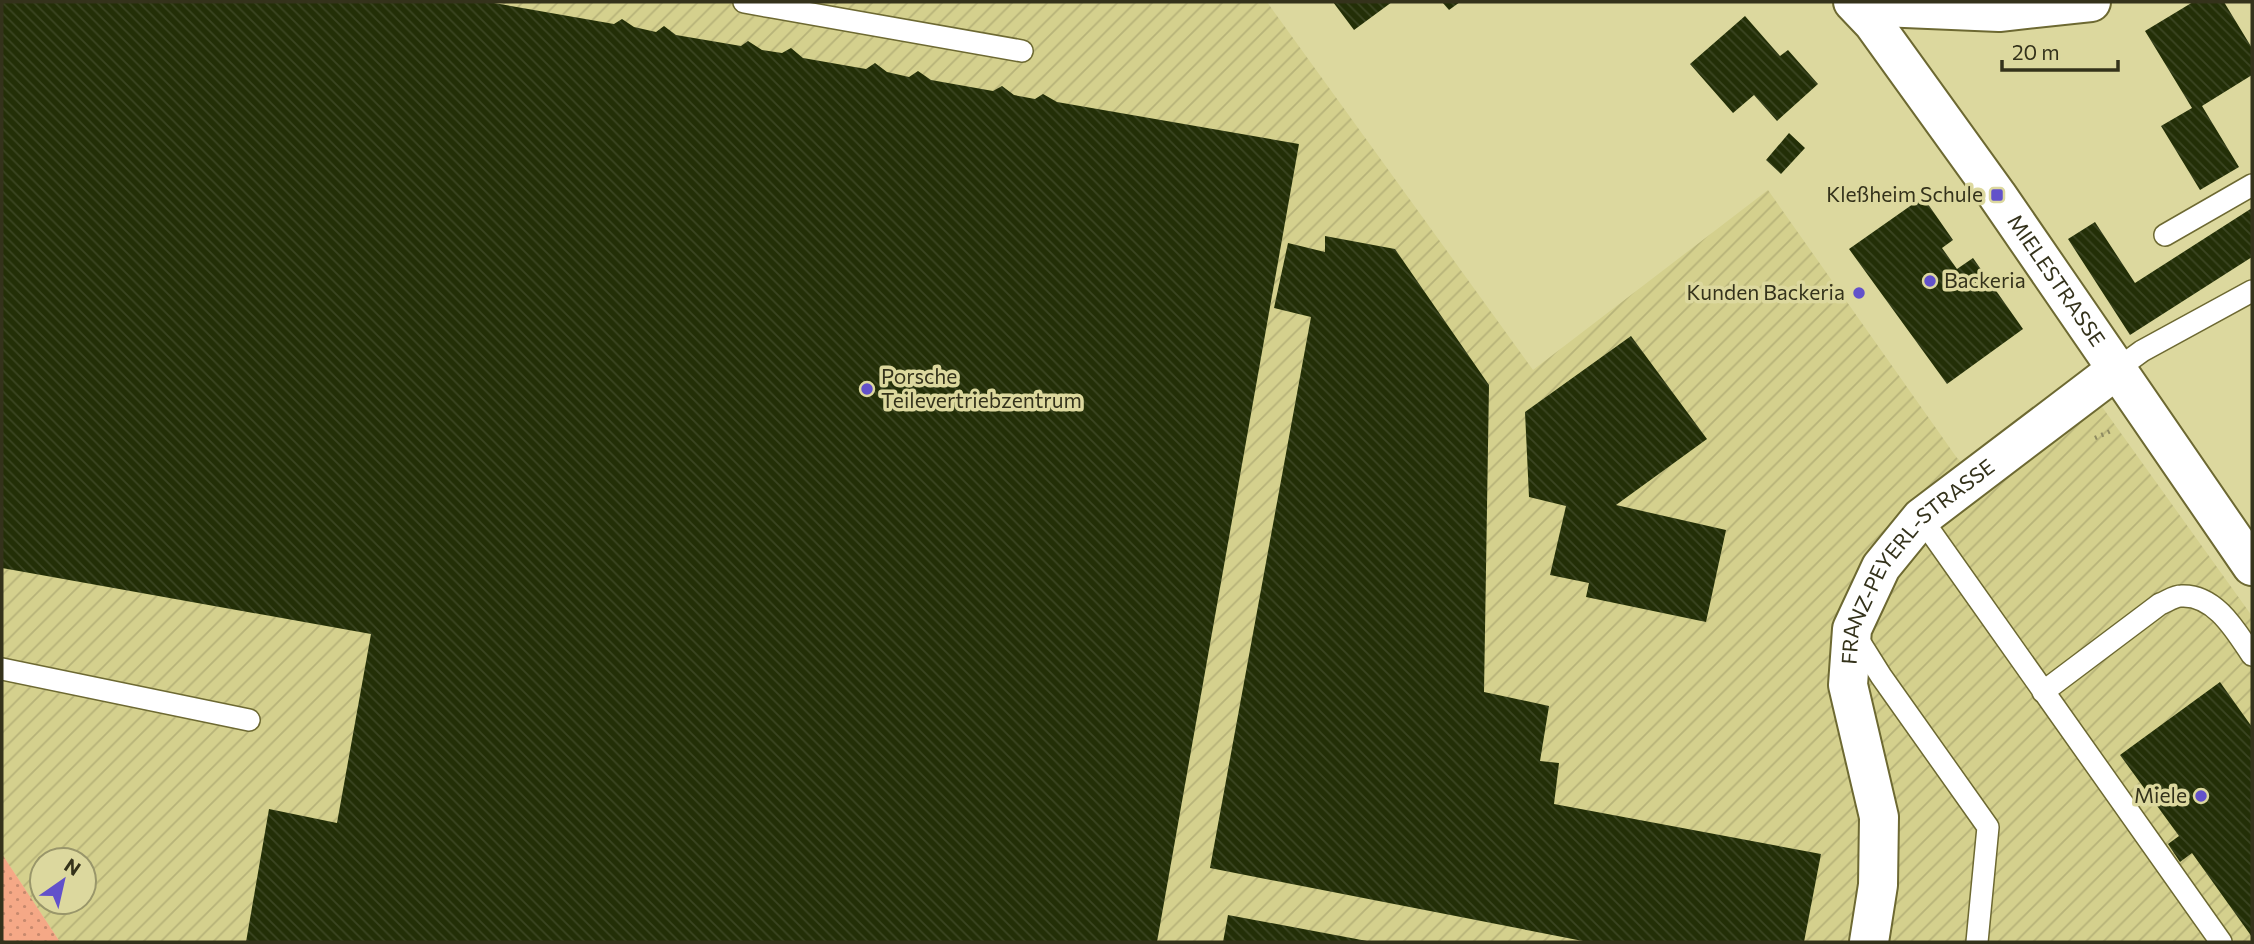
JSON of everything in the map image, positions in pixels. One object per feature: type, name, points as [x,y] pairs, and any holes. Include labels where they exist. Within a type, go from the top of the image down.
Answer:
[{"type":"street","points":[[1856,4],[1999,12],[2091,2]]},
{"type":"street","name":"MIELESTRASSE","points":[[1856,4],[1881,33],[1997,195],[2252,566]]},
{"type":"street","name":"FRANZ-PEYERL-STRASSE","points":[[1869,942],[1878,885],[1879,817],[1849,685],[1852,629],[1881,567],[1920,518],[2116,370]]},
{"type":"lane","points":[[744,2],[772,4],[1022,51]]},
{"type":"lane","points":[[2165,235],[2252,185]]},
{"type":"lane","points":[[2116,370],[2141,351],[2252,291]]},
{"type":"lane","points":[[1920,518],[2221,942]]},
{"type":"lane","points":[[2043,692],[2160,604],[2179,596],[2202,600],[2227,619],[2252,655]]},
{"type":"lane","points":[[1852,629],[1881,676],[1988,827],[1977,942]]},
{"type":"lane","points":[[2,669],[249,720]]},
{"type":"shaded area","points":[[2,2],[1267,2],[1533,370],[1768,190],[1957,458],[1985,485],[2100,404],[2252,616],[2252,942],[60,942],[43,916],[98,916],[98,846],[28,846],[28,893],[2,854]]},
{"type":"shaded area","points":[[2,854],[28,893],[28,916],[43,916],[60,942],[2,942]]},
{"type":"building","name":"Porsche Teilevertriebzentrum","points":[[2,2],[488,2],[614,24],[622,19],[634,27],[656,32],[664,26],[676,35],[741,46],[748,41],[762,50],[782,53],[791,48],[803,58],[866,69],[875,63],[887,72],[909,77],[918,71],[931,80],[993,91],[1002,86],[1014,95],[1035,99],[1043,94],[1057,102],[1299,144],[1157,942],[246,942],[269,809],[337,823],[371,634],[2,568]]},
{"type":"building","points":[[1333,2],[1392,2],[1354,30]]},
{"type":"building","points":[[1442,2],[1460,2],[1449,10]]},
{"type":"building","points":[[2193,2],[2224,2],[2252,48],[2252,75],[2202,106],[2239,167],[2200,190],[2161,126],[2192,108],[2145,31]]},
{"type":"building","points":[[1745,16],[1780,56],[1788,50],[1818,84],[1777,121],[1754,95],[1733,113],[1690,64]]},
{"type":"building","points":[[1789,133],[1805,148],[1781,174],[1766,160]]},
{"type":"building","name":"Backeria","points":[[1923,197],[1953,240],[1942,248],[1957,269],[1973,258],[2023,329],[1947,384],[1849,249]]},
{"type":"building","points":[[2252,208],[2252,257],[2130,335],[2068,239],[2095,222],[2135,283]]},
{"type":"building","points":[[1325,236],[1395,249],[1489,385],[1484,692],[1549,706],[1540,761],[1559,763],[1554,804],[1821,854],[1804,942],[1588,942],[1210,868],[1311,317],[1274,308],[1288,243],[1325,252]]},
{"type":"building","points":[[1631,336],[1707,439],[1616,505],[1726,530],[1706,622],[1586,597],[1589,583],[1550,575],[1566,506],[1529,497],[1525,412]]},
{"type":"building","name":"Miele","points":[[2220,682],[2252,727],[2252,937],[2192,853],[2180,862],[2168,844],[2179,836],[2120,755]]},
{"type":"building","points":[[1228,915],[1367,941],[1367,942],[1223,942]]},
{"type":"place","name":"Kleßheim Schule","points":[[1997,195]]},
{"type":"place","name":"Backeria","points":[[1930,281]]},
{"type":"place","name":"Kunden Backeria","points":[[1859,293]]},
{"type":"place","name":"Porsche Teilevertriebzentrum","points":[[867,389]]},
{"type":"place","name":"Miele","points":[[2201,796]]}]
